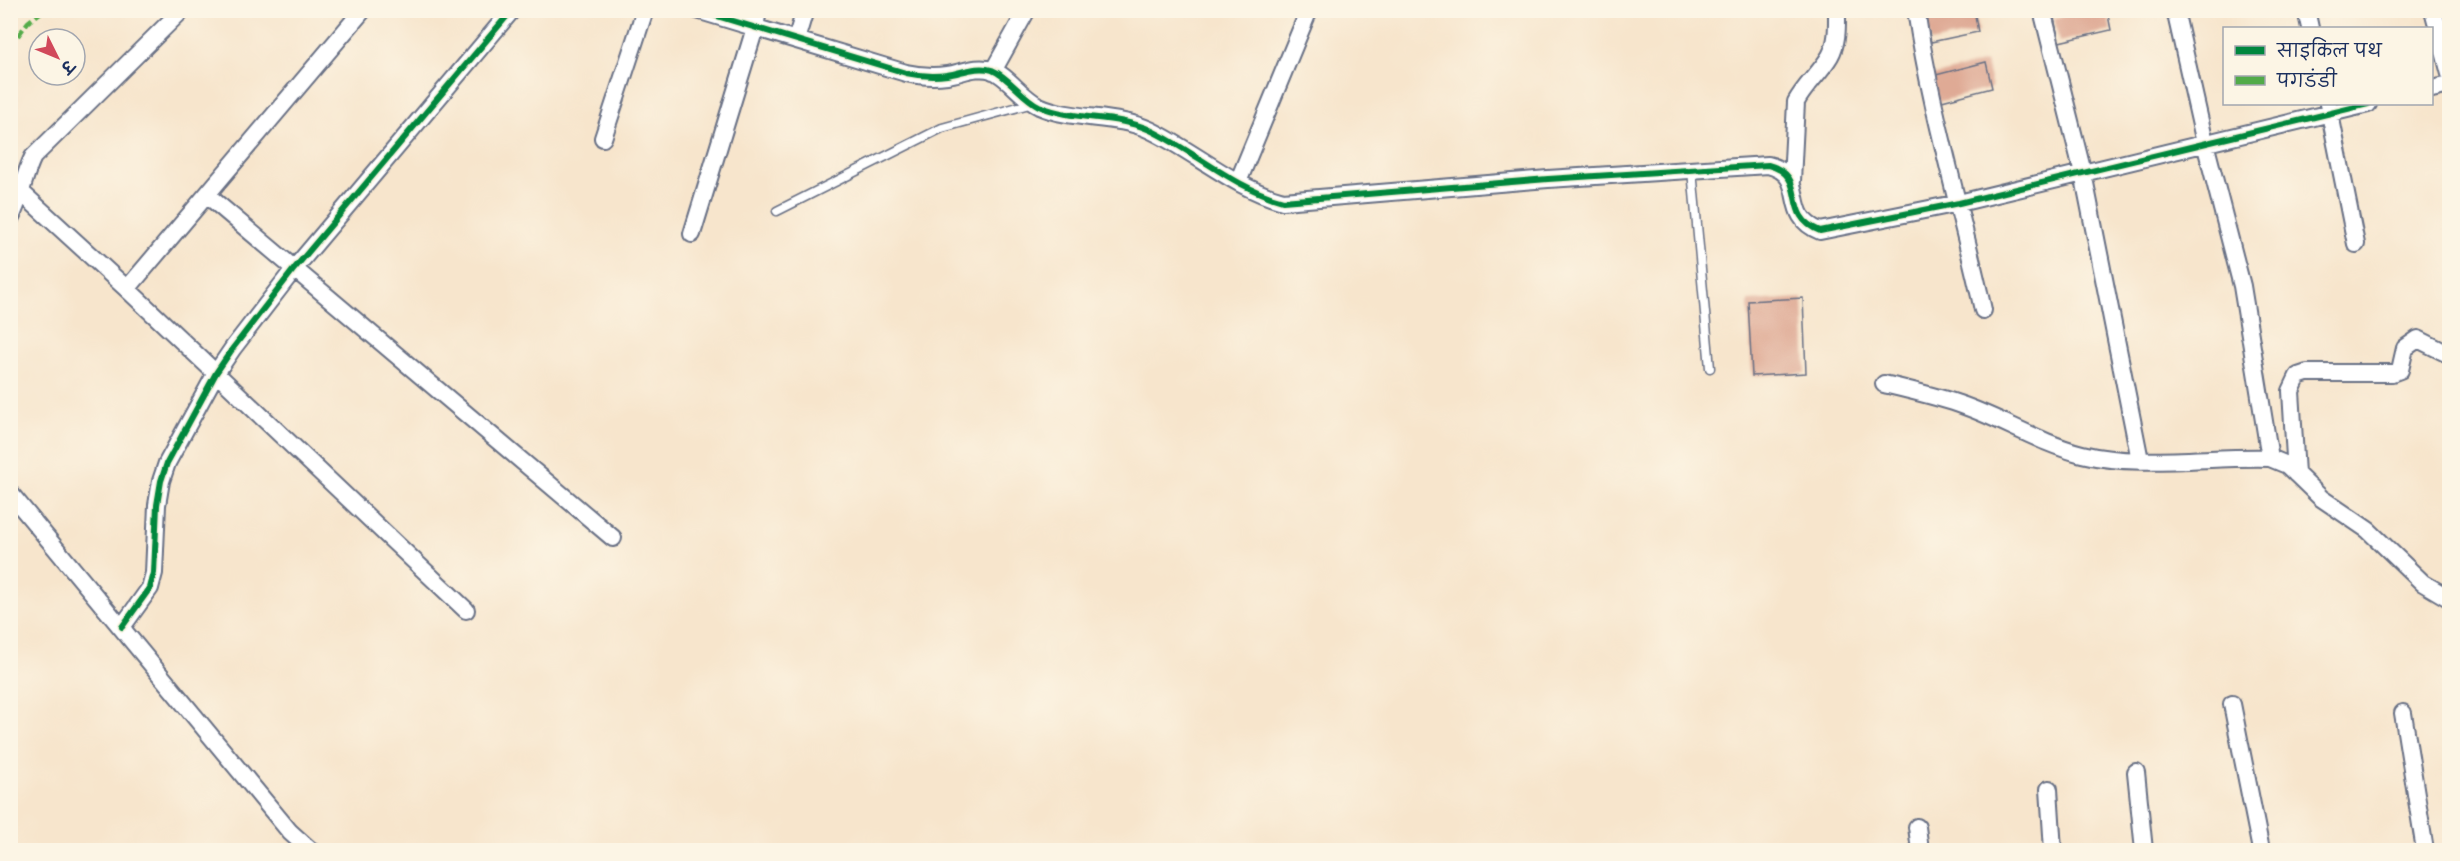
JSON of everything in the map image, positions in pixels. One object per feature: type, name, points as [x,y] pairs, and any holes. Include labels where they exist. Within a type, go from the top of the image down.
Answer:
[{"type":"street","points":[[10,219],[33,157],[182,10]]},
{"type":"street","points":[[127,289],[363,10]]},
{"type":"street","points":[[122,627],[150,588],[154,573],[160,481],[167,463],[216,373],[294,268],[512,10]]},
{"type":"street","points":[[603,138],[645,10]]},
{"type":"street","points":[[697,10],[916,75],[948,75],[966,69],[998,74],[1027,98],[1047,109],[1127,122],[1150,130],[1260,195],[1283,201],[1548,179],[1768,165],[1781,168],[1792,181]]},
{"type":"street","points":[[692,234],[755,28],[758,10]]},
{"type":"street","points":[[796,40],[805,10]]},
{"type":"street","points":[[998,74],[1027,10]]},
{"type":"street","points":[[1238,182],[1309,10]]},
{"type":"street","points":[[1837,10],[1837,34],[1830,56],[1796,102],[1792,181],[1798,213],[1808,227],[1820,231],[1959,203],[2205,143],[2329,108],[2358,105]]},
{"type":"street","points":[[1916,10],[1921,48],[1938,126],[1959,203],[1983,310]]},
{"type":"street","points":[[2042,10],[2083,173],[2140,460]]},
{"type":"street","points":[[2175,10],[2205,143],[2242,286],[2270,458]]},
{"type":"street","points":[[2306,10],[2310,27]]},
{"type":"street","points":[[2433,10],[2450,74]]},
{"type":"street","points":[[2433,89],[2450,85]]},
{"type":"street","points":[[2329,108],[2356,244]]},
{"type":"street","points":[[21,192],[127,289],[465,610]]},
{"type":"street","points":[[207,195],[613,538]]},
{"type":"street","points":[[2296,474],[2291,391],[2298,376],[2307,373],[2392,373],[2400,370],[2405,348],[2418,339],[2450,355]]},
{"type":"street","points":[[1884,384],[1959,404],[2051,444],[2083,454],[2113,459],[2140,460],[2270,458],[2287,465],[2321,498],[2368,530],[2423,583],[2450,599]]},
{"type":"street","points":[[10,493],[290,832],[310,850]]},
{"type":"street","points":[[2232,704],[2261,850]]},
{"type":"street","points":[[2403,712],[2425,850]]},
{"type":"street","points":[[2136,772],[2144,850]]},
{"type":"street","points":[[2049,789],[2053,850]]},
{"type":"street","points":[[1917,827],[1920,850]]},
{"type":"lane","points":[[777,210],[942,128],[1027,98]]},
{"type":"lane","points":[[1692,170],[1710,368]]},
{"type":"building","points":[[1949,10],[1974,10],[1978,32],[1931,42],[1925,16]]},
{"type":"building","points":[[2085,10],[2107,10],[2111,30],[2059,42],[2054,18]]},
{"type":"building","points":[[1986,62],[1992,88],[1938,102],[1932,76]]},
{"type":"building","points":[[1803,298],[1806,373],[1752,376],[1748,301]]},
{"type":"marked path","points":[[10,47],[28,22],[44,10]]},
{"type":"cycle path","points":[[122,627],[150,588],[154,573],[157,505],[167,463],[216,373],[294,269],[512,10]]},
{"type":"cycle path","points":[[697,10],[906,73],[937,76],[975,69],[992,70],[1039,106],[1052,111],[1123,122],[1150,130],[1248,188],[1283,201],[1548,179],[1768,165],[1781,170],[1788,178],[1793,186],[1801,215],[1808,224],[1820,231],[1959,203],[2364,105]]}]
